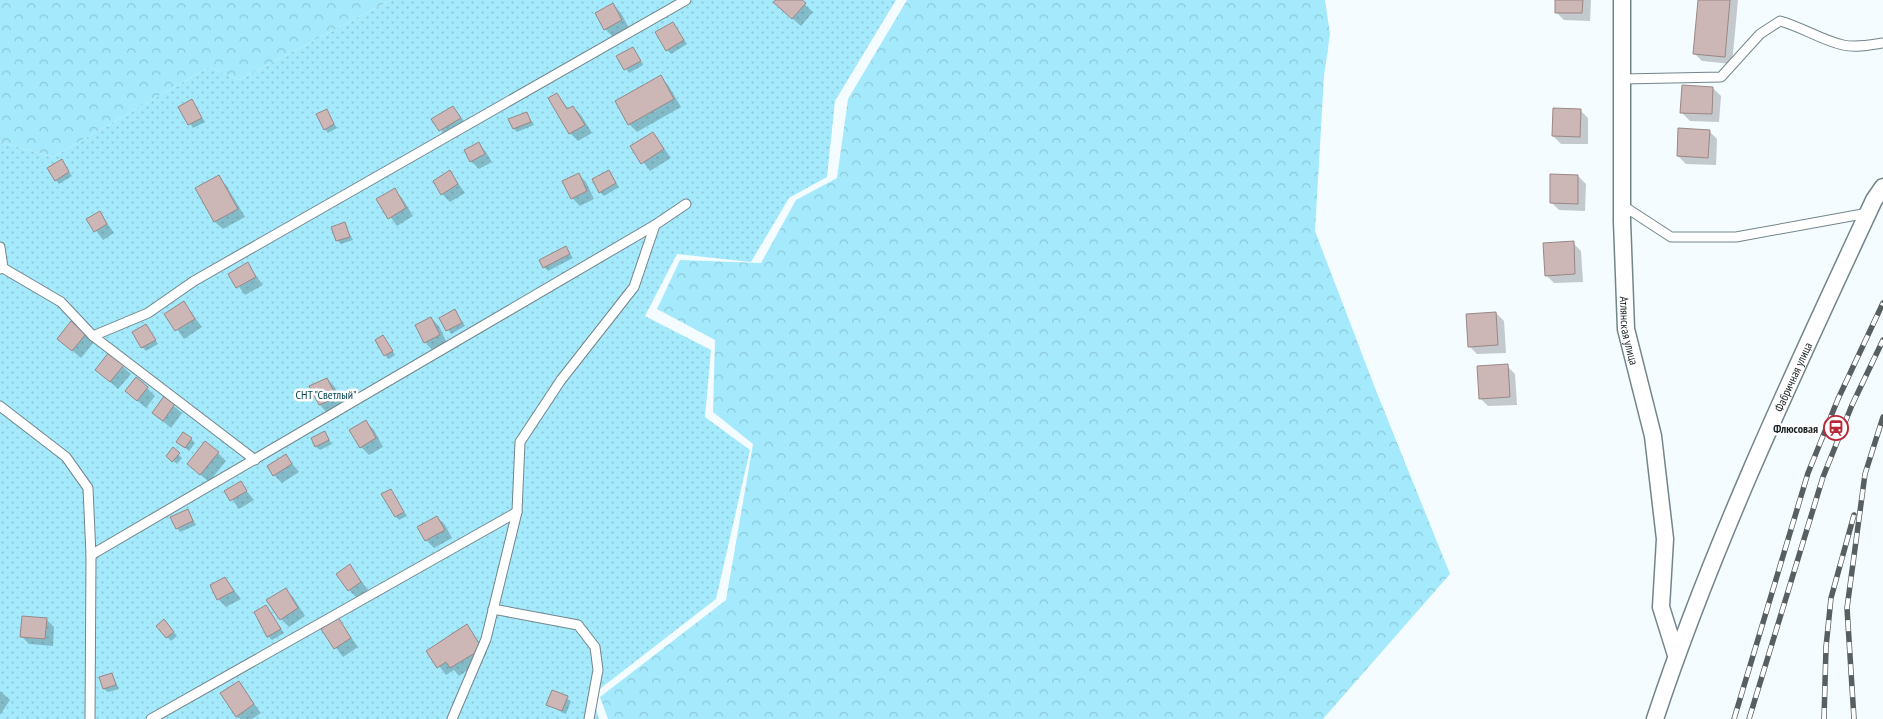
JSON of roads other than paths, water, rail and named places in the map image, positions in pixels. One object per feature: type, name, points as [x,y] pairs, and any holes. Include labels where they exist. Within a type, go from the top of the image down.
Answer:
[{"type":"street","name":"Атлянская улица","points":[[1622,0],[1622,205],[1626,329],[1653,436],[1666,539],[1661,607],[1676,655]]},
{"type":"street","name":"Фабричная улица","points":[[1655,719],[1676,655],[1777,408],[1868,213],[1883,187]]},
{"type":"lane","points":[[93,336],[148,313],[194,281],[686,0]]},
{"type":"lane","points":[[1622,79],[1721,77],[1760,34],[1780,21],[1845,46],[1883,43]]},
{"type":"lane","points":[[92,555],[655,225],[686,204]]},
{"type":"lane","points":[[1622,205],[1672,237],[1736,237],[1868,213]]},
{"type":"lane","points":[[452,719],[486,639],[518,512],[520,442],[561,380],[634,287],[655,225]]},
{"type":"lane","points":[[0,248],[1,269],[62,302],[93,336],[255,460]]},
{"type":"lane","points":[[0,406],[66,457],[88,488],[92,555],[90,719]]},
{"type":"lane","points":[[150,719],[518,512]]},
{"type":"lane","points":[[493,609],[578,625],[595,647],[598,670],[589,719]]},
{"type":"railway","points":[[1734,719],[1808,473],[1838,399],[1883,303]]},
{"type":"railway","points":[[1749,719],[1823,477],[1852,405],[1883,340]]},
{"type":"railway","points":[[1854,719],[1847,608],[1865,474],[1883,417]]},
{"type":"railway","points":[[1824,719],[1826,647],[1831,598],[1854,515]]},
{"type":"place","name":"Флюсовая","points":[[1836,428]]},
{"type":"park label","name":"СНТ \"Светлый\"","points":[[326,394]]}]
